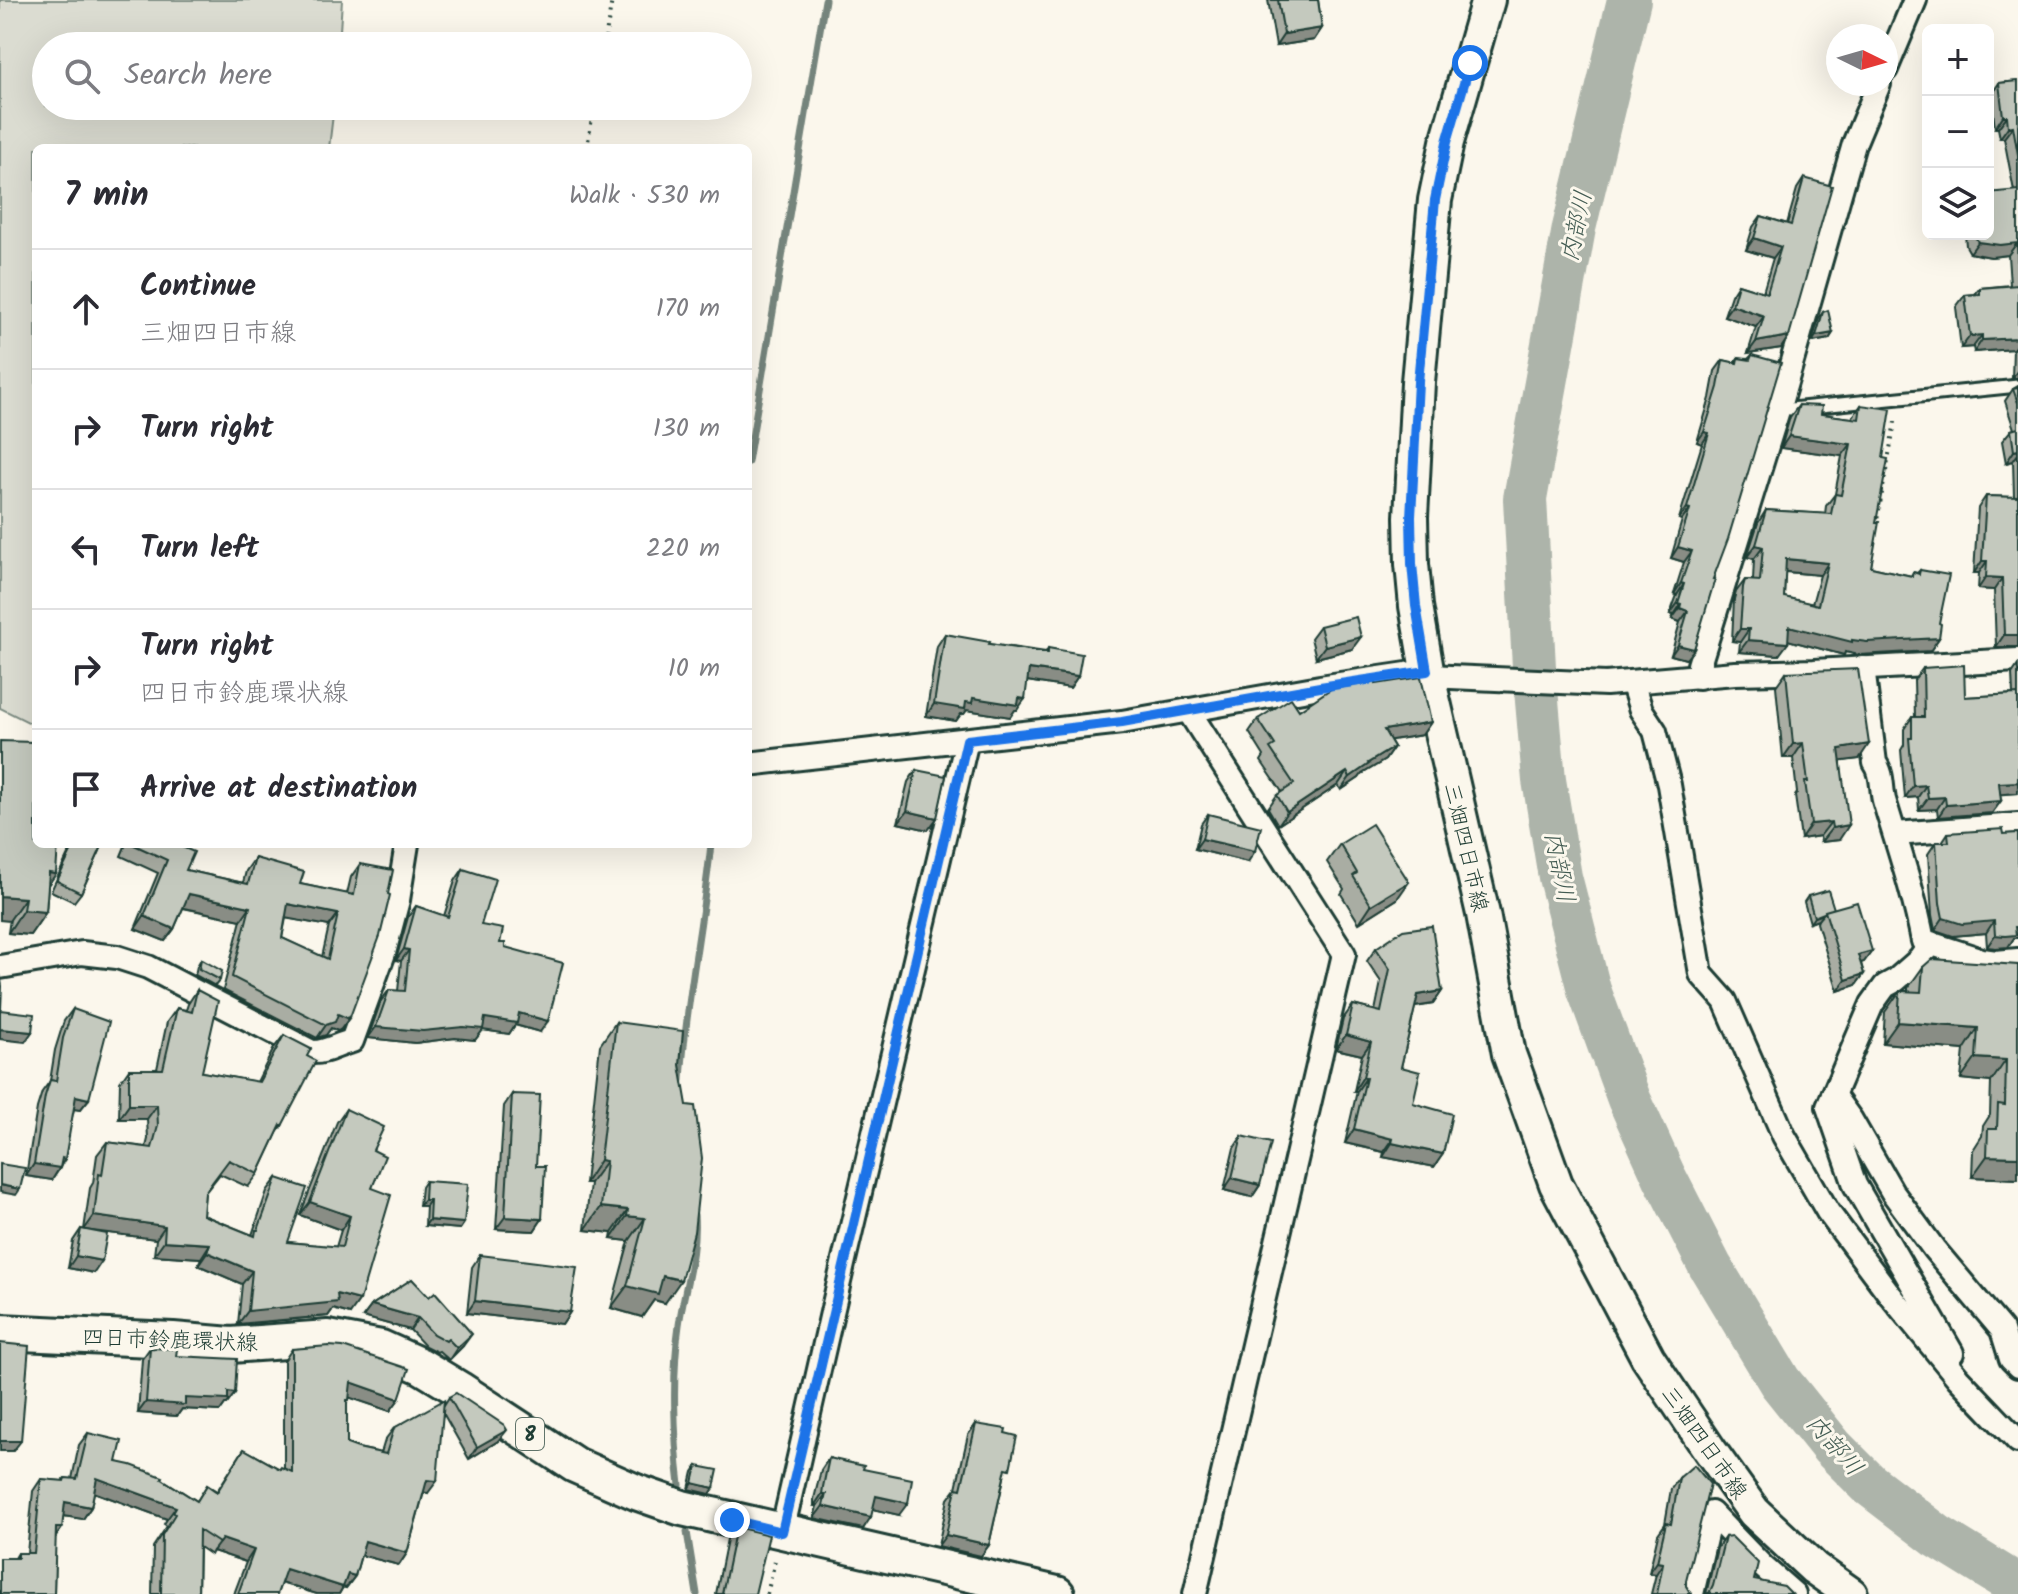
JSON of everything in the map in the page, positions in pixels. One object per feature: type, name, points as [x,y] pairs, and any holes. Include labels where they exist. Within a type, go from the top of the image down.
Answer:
[{"type":"main road","name":"三畑四日市線","points":[[1488,0],[1447,142],[1435,200],[1418,382],[1411,517],[1416,606],[1428,674],[1483,914],[1509,1054],[1556,1184],[1648,1358],[1754,1512],[1814,1568],[1851,1594]]},
{"type":"main road","name":"四日市鈴鹿環状線","points":[[0,1332],[231,1345],[328,1338],[381,1348],[421,1366],[575,1465],[668,1504],[1057,1594]]},
{"type":"street","points":[[1898,40],[1915,0]]},
{"type":"street","points":[[1699,677],[1699,665],[1779,407],[1854,144],[1874,96]]},
{"type":"street","points":[[752,764],[1122,722],[1320,687],[1428,674],[1606,684],[1735,673],[2018,660]]},
{"type":"street","points":[[1863,668],[1875,763],[1923,941],[1982,960],[2018,960]]},
{"type":"street","points":[[1632,682],[1641,710],[1655,731],[1669,785],[1701,974],[1725,1001],[1784,1136],[1828,1212],[1958,1378],[2018,1441]]},
{"type":"street","points":[[1188,710],[1344,954],[1195,1594]]},
{"type":"street","points":[[782,1532],[967,740]]},
{"type":"street","points":[[1895,834],[2018,825]]},
{"type":"street","points":[[0,967],[82,953],[117,957],[148,967],[312,1052],[322,1053],[352,1041],[384,953],[398,900],[406,848]]},
{"type":"street","points":[[1931,943],[1920,959],[1885,986],[1872,1004],[1828,1107],[1855,1185],[1955,1359],[1958,1378]]},
{"type":"street","points":[[1833,1095],[1893,1193],[1934,1249],[2002,1330],[2011,1359],[2018,1366]]},
{"type":"street","points":[[1692,1594],[1711,1513],[1794,1594]]},
{"type":"lane","points":[[1779,407],[1791,409],[2018,386]]},
{"type":"path","points":[[606,32],[612,0]]},
{"type":"path","points":[[588,144],[592,120]]},
{"type":"path","points":[[1874,534],[1899,398]]},
{"type":"path","points":[[767,1594],[782,1532]]},
{"type":"shaded area","points":[[0,0],[342,0],[340,32],[32,32],[32,120],[332,120],[329,144],[32,144],[32,724],[0,708]]},
{"type":"building","points":[[1278,0],[1318,0],[1322,28],[1284,34]]},
{"type":"building","points":[[2018,81],[2018,155],[2013,126],[2008,127],[2007,116],[2003,116],[1999,83]]},
{"type":"building","points":[[1804,178],[1832,186],[1789,336],[1756,342],[1764,316],[1732,305],[1738,284],[1767,293],[1781,247],[1754,238],[1761,216],[1791,225]]},
{"type":"building","points":[[2018,190],[2018,275],[2017,243],[2000,245],[1977,240],[1994,240],[1994,192]]},
{"type":"building","points":[[2018,285],[2018,338],[1982,340],[1982,335],[1970,336],[1965,295],[1980,294],[1980,288]]},
{"type":"building","points":[[1828,310],[1833,333],[1816,336],[1823,312]]},
{"type":"building","points":[[1752,355],[1781,363],[1694,649],[1678,645],[1688,611],[1680,608],[1681,604],[1678,603],[1692,551],[1678,547],[1709,433],[1704,432],[1723,360],[1737,363],[1738,358],[1750,360]]},
{"type":"building","points":[[1799,405],[1822,406],[1821,414],[1859,419],[1861,405],[1891,409],[1883,458],[1888,459],[1871,567],[1912,576],[1913,572],[1919,574],[1920,570],[1949,575],[1939,638],[1852,642],[1789,626],[1788,643],[1748,640],[1749,629],[1740,629],[1743,587],[1745,580],[1760,581],[1763,547],[1756,545],[1766,510],[1831,514],[1835,494],[1841,495],[1851,444],[1789,436]],"holes":[[[1786,559],[1828,563],[1818,605],[1784,597]]]},
{"type":"building","points":[[2018,428],[2018,450],[2014,451],[2011,430]]},
{"type":"building","points":[[1986,496],[2018,497],[2018,635],[2004,635],[2002,578],[1986,577],[1987,561],[1982,561]]},
{"type":"building","points":[[1356,617],[1361,637],[1325,646],[1320,626]]},
{"type":"building","points":[[945,634],[1048,653],[1048,648],[1082,654],[1078,676],[1029,669],[1025,699],[1019,698],[1018,705],[973,698],[972,703],[966,702],[965,709],[934,704]]},
{"type":"building","points":[[1964,665],[1965,697],[2018,694],[2018,782],[1999,783],[2001,801],[1946,805],[1945,797],[1928,798],[1926,785],[1913,786],[1909,738],[1912,738],[1912,717],[1924,717],[1923,668]]},
{"type":"building","points":[[1858,669],[1869,744],[1839,749],[1849,825],[1832,828],[1831,822],[1811,824],[1803,743],[1793,744],[1786,672]]},
{"type":"building","points":[[1421,677],[1431,722],[1384,730],[1394,747],[1350,777],[1347,772],[1287,812],[1277,795],[1294,784],[1270,748],[1275,745],[1258,719],[1291,698],[1299,710],[1332,688]]},
{"type":"building","points":[[0,741],[32,742],[32,848],[58,848],[56,874],[49,873],[46,912],[23,910],[25,898],[0,896]]},
{"type":"building","points":[[916,770],[946,776],[937,818],[907,811]]},
{"type":"building","points":[[1208,814],[1261,827],[1255,851],[1202,839]]},
{"type":"building","points":[[1372,824],[1409,882],[1371,905],[1353,876],[1357,873],[1340,844]]},
{"type":"building","points":[[2003,829],[2004,834],[2018,833],[2016,935],[1995,935],[1994,921],[1962,924],[1943,918],[1936,842],[1949,842],[1948,833]]},
{"type":"building","points":[[73,848],[101,848],[81,893],[57,881]]},
{"type":"building","points":[[141,848],[184,848],[194,852],[186,870],[248,884],[255,858],[304,872],[300,884],[354,895],[360,864],[393,870],[380,936],[350,1017],[338,1014],[335,1022],[326,1025],[232,977],[250,907],[189,894],[174,929],[144,916],[167,860]],"holes":[[[288,904],[338,914],[328,959],[282,938]]]},
{"type":"building","points":[[463,869],[495,879],[481,925],[503,929],[500,943],[563,963],[548,1021],[519,1013],[517,1023],[485,1018],[483,1029],[463,1027],[423,1031],[376,1027],[389,990],[405,991],[409,950],[404,949],[416,906],[448,917]]},
{"type":"building","points":[[1828,890],[1834,909],[1814,917],[1808,896]]},
{"type":"building","points":[[1857,902],[1872,951],[1858,955],[1864,974],[1846,980],[1825,911]]},
{"type":"building","points":[[1432,926],[1442,991],[1418,995],[1401,1067],[1420,1072],[1413,1103],[1452,1114],[1443,1154],[1392,1143],[1393,1139],[1354,1129],[1371,1042],[1346,1035],[1353,1005],[1381,1012],[1390,969],[1376,948],[1403,930]]},
{"type":"building","points":[[201,959],[222,971],[220,980],[199,969]]},
{"type":"building","points":[[1932,959],[2018,965],[2018,1157],[1987,1156],[1988,1129],[1997,1129],[1998,1104],[2005,1105],[2006,1060],[1976,1058],[1978,1028],[1898,1022],[1900,991],[1921,992],[1923,967]]},
{"type":"building","points":[[0,974],[1,1010],[34,1014],[32,1032],[0,1029]]},
{"type":"building","points":[[197,990],[218,1001],[202,1072],[259,1082],[284,1035],[311,1049],[307,1056],[316,1061],[258,1174],[229,1160],[205,1192],[203,1215],[255,1236],[277,1178],[307,1188],[288,1242],[342,1247],[350,1216],[310,1202],[346,1109],[384,1127],[373,1150],[385,1156],[372,1188],[391,1195],[360,1300],[337,1294],[338,1302],[248,1311],[252,1271],[207,1252],[210,1244],[164,1241],[165,1226],[94,1216],[107,1142],[152,1148],[158,1126],[157,1105],[129,1105],[129,1069],[163,1069],[177,1008],[192,1012]]},
{"type":"building","points":[[73,1009],[109,1022],[89,1099],[76,1096],[65,1159],[62,1158],[60,1168],[34,1164],[45,1096],[50,1080],[56,1081],[63,1038]]},
{"type":"building","points":[[616,1022],[683,1031],[680,1065],[687,1105],[695,1106],[702,1158],[694,1232],[681,1280],[663,1276],[658,1294],[627,1286],[645,1218],[627,1216],[628,1210],[601,1207],[606,1161],[600,1160]]},
{"type":"building","points":[[512,1094],[540,1095],[536,1166],[545,1166],[542,1219],[505,1217]]},
{"type":"building","points":[[1242,1136],[1271,1143],[1260,1185],[1232,1178]]},
{"type":"building","points":[[0,1164],[25,1168],[20,1189],[0,1185]]},
{"type":"building","points":[[425,1181],[468,1184],[464,1223],[429,1220],[430,1200],[424,1200]]},
{"type":"building","points":[[81,1229],[107,1234],[102,1261],[76,1256]]},
{"type":"building","points":[[480,1255],[577,1267],[570,1312],[475,1301]]},
{"type":"building","points":[[412,1279],[429,1297],[435,1292],[472,1334],[457,1348],[448,1339],[446,1341],[433,1334],[418,1318],[372,1305]]},
{"type":"building","points":[[0,1343],[29,1346],[21,1441],[0,1441]]},
{"type":"building","points":[[343,1347],[409,1369],[399,1399],[351,1382],[347,1400],[347,1444],[386,1454],[394,1428],[444,1400],[437,1481],[427,1480],[407,1553],[365,1541],[355,1576],[348,1574],[343,1587],[286,1569],[277,1594],[238,1594],[254,1550],[222,1539],[219,1543],[199,1530],[198,1594],[161,1594],[162,1535],[176,1507],[97,1478],[91,1507],[65,1502],[62,1528],[56,1528],[54,1594],[0,1594],[0,1558],[18,1558],[18,1553],[34,1553],[41,1479],[77,1479],[88,1433],[122,1441],[117,1462],[163,1477],[197,1501],[207,1485],[217,1492],[244,1449],[280,1469],[292,1472],[292,1349]]},
{"type":"building","points":[[150,1348],[177,1349],[176,1356],[237,1359],[235,1393],[228,1392],[228,1400],[185,1398],[185,1405],[146,1402]]},
{"type":"building","points":[[456,1393],[507,1430],[477,1447],[449,1397]]},
{"type":"building","points":[[976,1424],[1006,1429],[1005,1433],[1017,1436],[1010,1469],[1006,1468],[989,1545],[946,1535],[956,1488],[961,1489]]},
{"type":"building","points":[[829,1458],[912,1479],[908,1503],[876,1496],[871,1517],[823,1506],[826,1494],[822,1494]]},
{"type":"building","points":[[1694,1465],[1710,1484],[1686,1580],[1691,1594],[1657,1594],[1663,1563],[1657,1562],[1666,1523],[1671,1524],[1679,1478]]},
{"type":"building","points":[[697,1466],[718,1470],[714,1488],[693,1483]]},
{"type":"building","points":[[736,1527],[769,1535],[755,1594],[722,1594]]},
{"type":"building","points":[[1731,1536],[1758,1563],[1754,1580],[1784,1586],[1792,1594],[1707,1594],[1713,1586],[1725,1537]]},
{"type":"waterway","points":[[752,438],[825,0]]},
{"type":"waterway","name":"内部川","points":[[1629,0],[1574,228],[1525,499],[1544,780],[1560,877],[1589,990],[1629,1099],[1710,1266],[1780,1382],[1832,1447],[1869,1484],[1937,1536],[2018,1586]]},
{"type":"waterway","points":[[681,1080],[711,848]]},
{"type":"waterway","points":[[680,1485],[675,1426],[675,1364],[692,1257],[694,1215]]},
{"type":"waterway","points":[[687,1532],[697,1594]]},
{"type":"route","points":[[732,1520],[782,1532],[967,740],[1122,722],[1427,671],[1412,564],[1411,517],[1418,382],[1435,200],[1447,142],[1470,63]]}]
